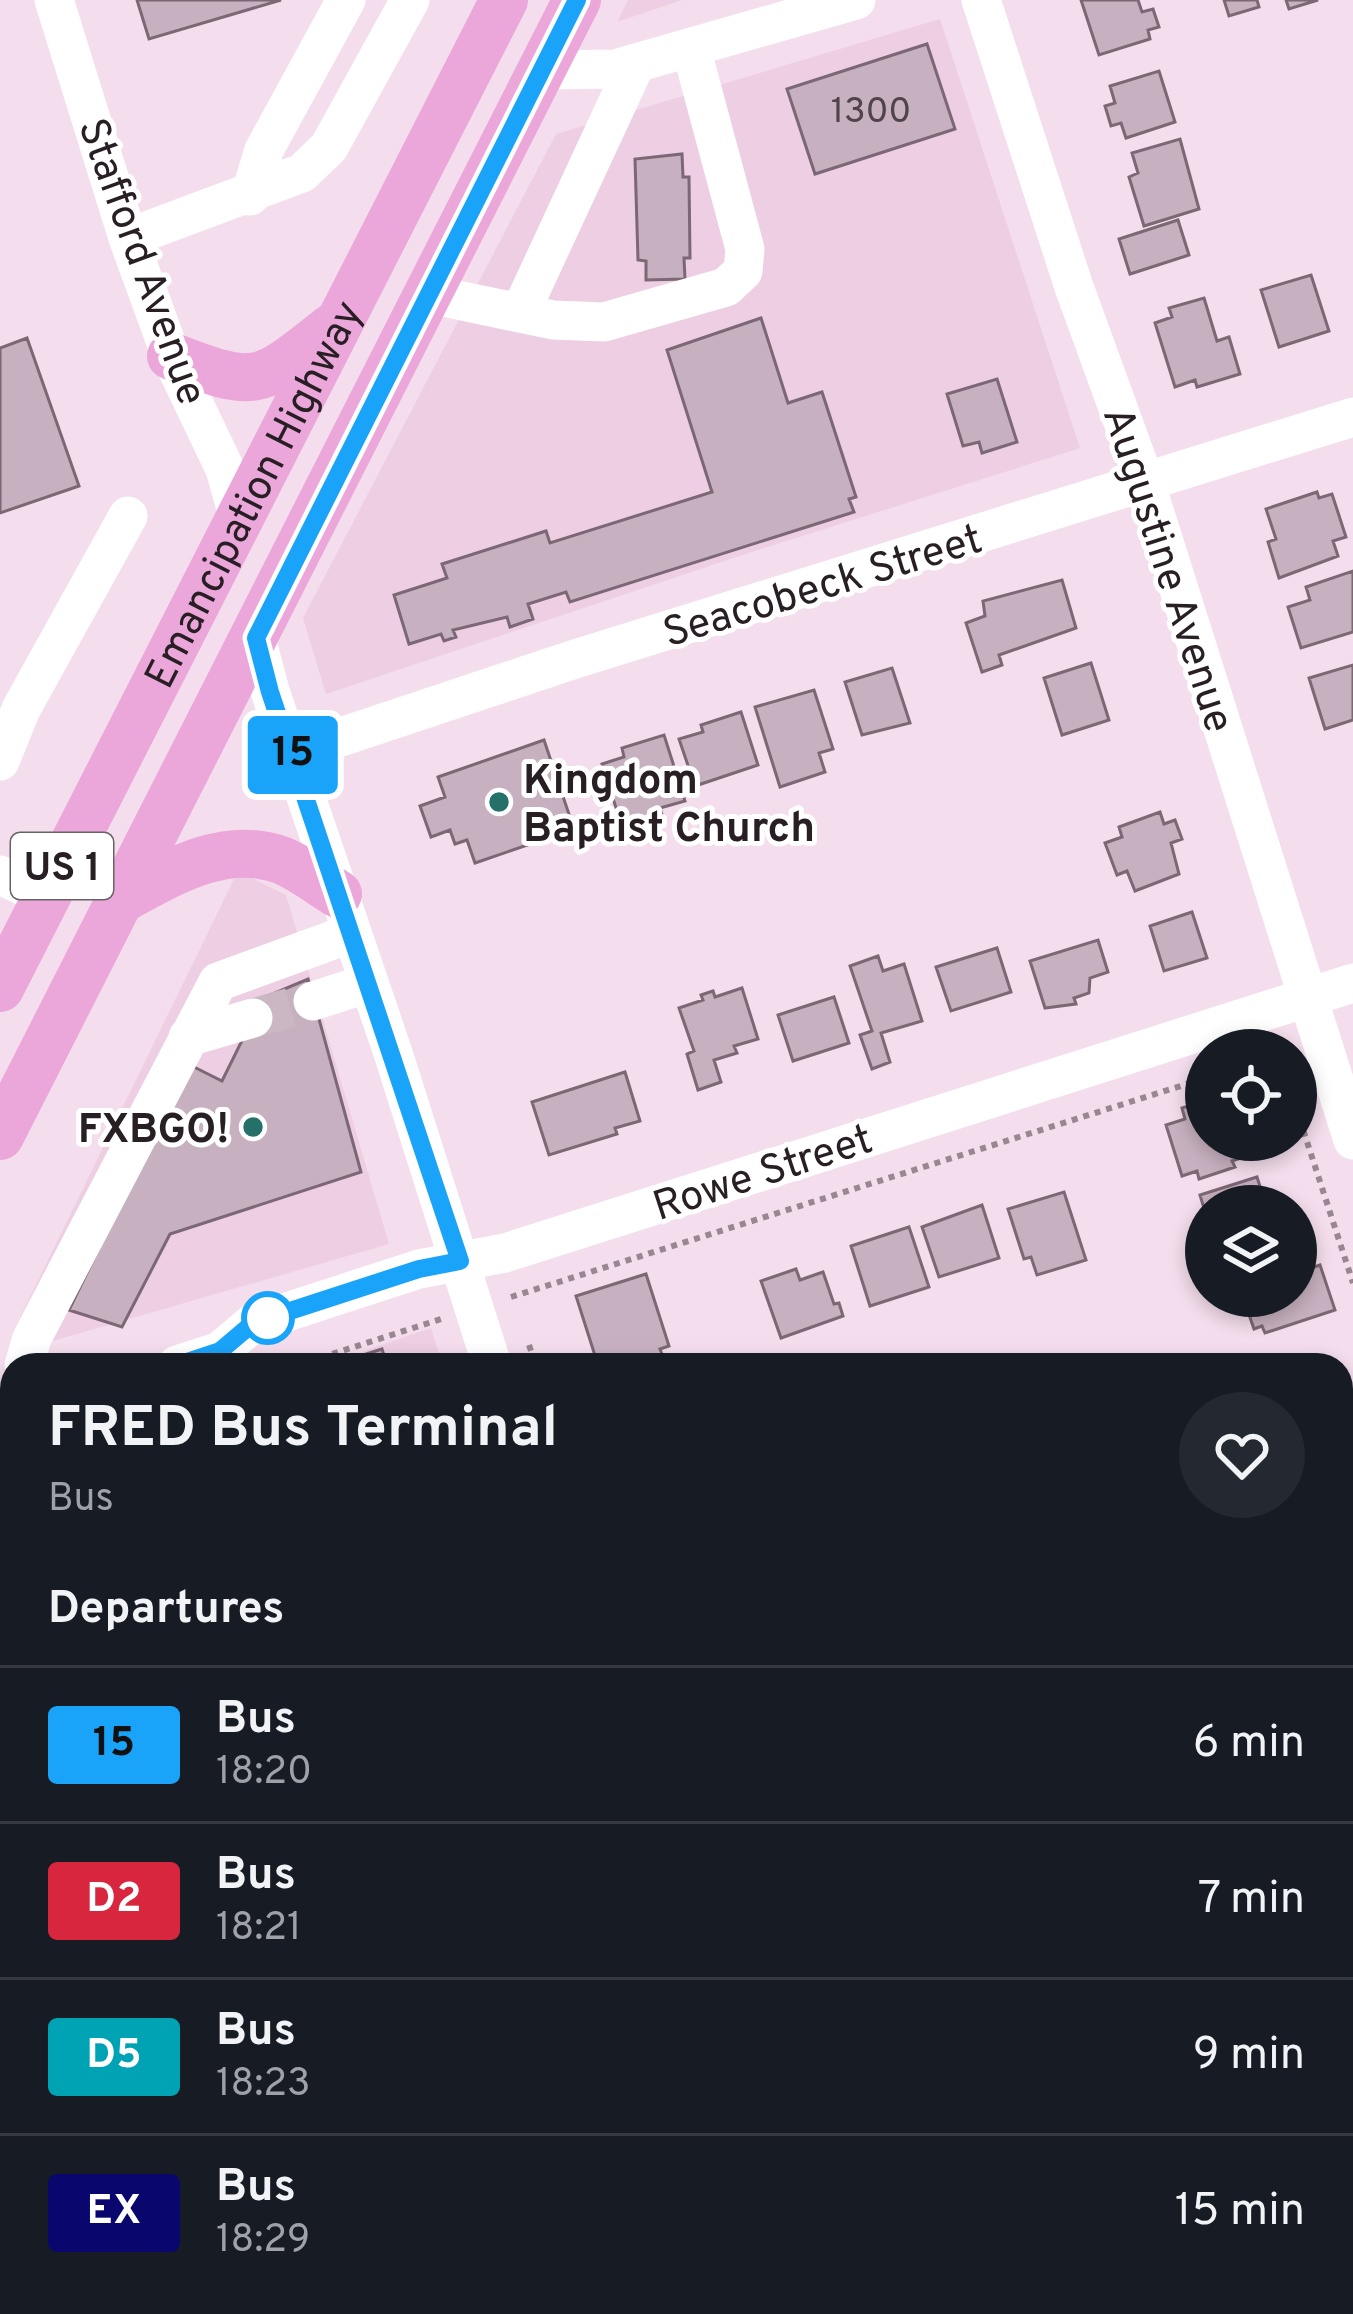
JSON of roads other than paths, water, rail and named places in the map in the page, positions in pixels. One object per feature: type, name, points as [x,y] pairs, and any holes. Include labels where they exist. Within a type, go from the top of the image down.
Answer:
[{"type":"main road","name":"Emancipation Highway","points":[[0,988],[503,0]]},
{"type":"main road","name":"Emancipation Highway","points":[[0,1136],[578,0]]},
{"type":"main road","points":[[256,638],[266,534],[432,198],[434,136]]},
{"type":"main road","points":[[171,356],[228,379],[265,376],[339,322]]},
{"type":"main road","points":[[62,1012],[67,938],[215,646],[241,551],[239,519]]},
{"type":"main road","points":[[121,900],[189,863],[224,854],[278,859],[345,913]]},
{"type":"street","name":"Stafford Avenue","points":[[54,0],[128,238],[171,356],[225,469],[239,519]]},
{"type":"street","points":[[250,196],[264,150],[346,0]]},
{"type":"street","points":[[128,238],[302,173],[329,147],[410,0]]},
{"type":"street","points":[[541,70],[616,69],[856,0]]},
{"type":"street","name":"Augustine Avenue","points":[[981,0],[1053,224],[1146,485],[1353,1140]]},
{"type":"street","points":[[429,293],[553,320],[604,322],[726,287],[743,271],[745,249],[691,49]]},
{"type":"street","points":[[520,313],[635,63]]},
{"type":"street","name":"Seacobeck Street","points":[[292,753],[572,660],[1353,417]]},
{"type":"street","points":[[0,761],[21,709],[128,516]]},
{"type":"street","points":[[256,638],[489,1353]]},
{"type":"street","points":[[0,875],[46,897]]},
{"type":"street","points":[[28,1353],[218,982],[345,913]]},
{"type":"street","points":[[313,1001],[369,983]]},
{"type":"street","name":"Rowe Street","points":[[214,1353],[253,1323],[419,1269],[505,1253],[1353,983]]},
{"type":"street","points":[[188,1037],[253,1018]]},
{"type":"tunnel","points":[[253,1018],[313,1001]]},
{"type":"place","name":"Kingdom Baptist Church","points":[[499,802]]},
{"type":"place","name":"FXBGO!","points":[[253,1127]]}]
